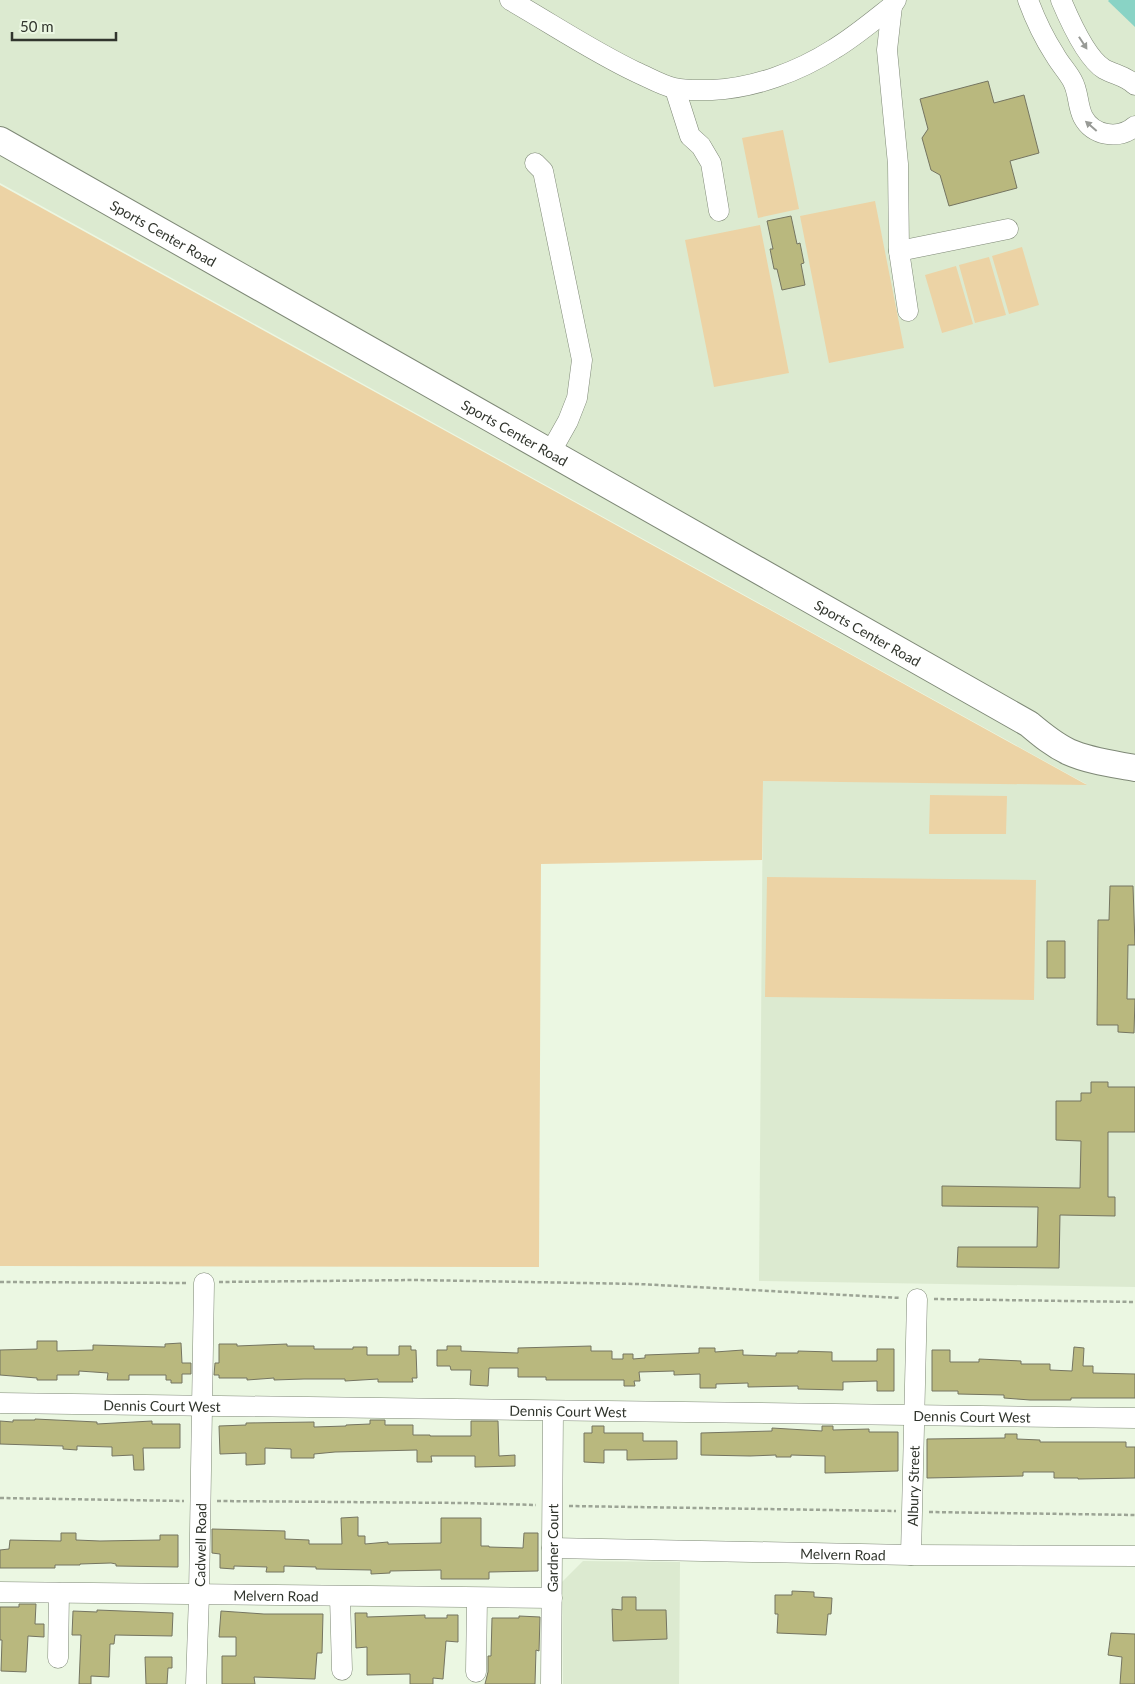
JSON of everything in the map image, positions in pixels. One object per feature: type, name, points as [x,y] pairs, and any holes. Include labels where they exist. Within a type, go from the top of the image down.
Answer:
[{"type":"main road","name":"Sports Center Road","points":[[0,140],[1030,724],[1050,741],[1070,752],[1135,768]]},
{"type":"main road","name":"Sports Center Road","points":[[1030,724],[1065,732],[1135,754]]},
{"type":"street","points":[[510,0],[616,62],[674,89],[727,89],[778,76],[807,64],[834,49],[894,3]]},
{"type":"street","points":[[1028,0],[1050,48],[1072,81],[1078,96],[1080,109],[1087,124],[1098,132],[1112,135],[1129,131],[1135,126]]},
{"type":"street","points":[[1061,0],[1073,27],[1097,62],[1103,68],[1118,74],[1135,85]]},
{"type":"street","points":[[894,3],[887,50],[898,164],[899,251],[908,311]]},
{"type":"street","points":[[674,89],[690,136],[701,146],[711,163],[719,211]]},
{"type":"street","points":[[535,163],[543,171],[582,360],[577,398],[568,421],[550,453]]},
{"type":"street","points":[[899,251],[1008,229]]},
{"type":"street","name":"Cadwell Road","points":[[196,1684],[204,1283]]},
{"type":"street","name":"Albury Street","points":[[911,1555],[917,1299]]},
{"type":"street","name":"Dennis Court West","points":[[0,1403],[1135,1418]]},
{"type":"street","name":"Gardner Court","points":[[551,1684],[554,1410]]},
{"type":"street","name":"Melvern Road","points":[[552,1548],[911,1555],[1135,1556]]},
{"type":"street","name":"Melvern Road","points":[[0,1592],[552,1598]]},
{"type":"street","points":[[58,1658],[59,1593]]},
{"type":"street","points":[[340,1597],[342,1670]]},
{"type":"street","points":[[476,1672],[477,1598]]},
{"type":"path","points":[[0,1282],[204,1283],[416,1280],[638,1284],[917,1299],[1135,1302]]},
{"type":"path","points":[[0,1498],[464,1502],[553,1506],[1135,1516]]},
{"type":"shaded area","points":[[0,0],[1135,0],[1135,1287],[759,1281],[763,781],[1086,784],[0,183]]},
{"type":"shaded area","points":[[783,130],[799,209],[758,218],[742,138]]},
{"type":"shaded area","points":[[0,185],[1087,785],[763,781],[762,860],[541,864],[539,1267],[0,1266]]},
{"type":"shaded area","points":[[875,201],[904,348],[829,363],[800,216]]},
{"type":"shaded area","points":[[760,225],[789,373],[714,387],[685,240]]},
{"type":"shaded area","points":[[1022,247],[1039,305],[1009,314],[992,256]]},
{"type":"shaded area","points":[[989,257],[1006,315],[975,323],[959,265]]},
{"type":"shaded area","points":[[956,266],[973,324],[942,333],[925,275]]},
{"type":"shaded area","points":[[930,795],[1007,796],[1006,834],[929,834]]},
{"type":"shaded area","points":[[767,877],[1036,880],[1034,1000],[765,997]]},
{"type":"shaded area","points":[[583,1561],[680,1562],[679,1684],[563,1684],[562,1582]]},
{"type":"water","points":[[1135,0],[1135,27],[1108,1]]},
{"type":"building","points":[[988,81],[994,103],[1024,95],[1039,153],[1010,161],[1017,188],[949,206],[940,175],[931,170],[922,138],[928,129],[920,99]]},
{"type":"building","points":[[791,216],[797,244],[800,243],[804,263],[801,264],[805,285],[782,290],[777,269],[774,269],[770,249],[773,249],[767,221]]},
{"type":"building","points":[[1110,886],[1133,886],[1135,945],[1128,945],[1127,999],[1135,999],[1134,1033],[1118,1032],[1118,1025],[1097,1025],[1098,920],[1109,920]]},
{"type":"building","points":[[1047,941],[1065,941],[1065,978],[1047,978]]},
{"type":"building","points":[[1091,1082],[1108,1082],[1108,1087],[1135,1087],[1135,1132],[1108,1132],[1108,1197],[1115,1197],[1115,1216],[1060,1215],[1059,1268],[957,1267],[958,1247],[1037,1247],[1038,1207],[942,1206],[942,1186],[1080,1188],[1081,1141],[1056,1140],[1056,1101],[1081,1101],[1081,1093],[1091,1093]]},
{"type":"building","points":[[37,1341],[57,1341],[57,1351],[93,1350],[93,1345],[165,1347],[165,1344],[181,1343],[182,1363],[191,1363],[191,1374],[182,1374],[182,1383],[171,1383],[171,1380],[166,1380],[166,1375],[129,1375],[129,1380],[107,1380],[108,1373],[79,1371],[79,1375],[57,1375],[57,1380],[37,1380],[37,1378],[0,1375],[0,1350],[37,1349]]},
{"type":"building","points":[[219,1344],[237,1344],[237,1346],[287,1344],[287,1346],[314,1346],[314,1349],[367,1347],[367,1355],[399,1355],[399,1346],[411,1346],[411,1350],[416,1350],[417,1378],[412,1378],[413,1382],[378,1382],[378,1379],[345,1381],[345,1379],[274,1380],[274,1378],[247,1380],[247,1378],[219,1378],[219,1375],[214,1375],[215,1363],[219,1363]]},
{"type":"building","points":[[447,1346],[461,1346],[461,1351],[518,1353],[518,1348],[591,1346],[591,1351],[612,1351],[612,1359],[623,1359],[623,1354],[633,1354],[633,1359],[645,1358],[645,1355],[699,1353],[699,1348],[715,1348],[715,1352],[743,1350],[743,1355],[776,1356],[776,1353],[798,1353],[798,1351],[832,1352],[832,1361],[877,1361],[877,1349],[894,1349],[894,1391],[877,1391],[877,1381],[843,1382],[843,1390],[798,1389],[798,1386],[748,1387],[748,1383],[716,1384],[716,1388],[700,1388],[700,1374],[674,1375],[674,1371],[639,1372],[640,1381],[634,1381],[635,1386],[624,1386],[624,1380],[546,1380],[546,1377],[518,1377],[518,1368],[489,1368],[488,1386],[470,1385],[471,1370],[451,1370],[450,1366],[437,1366],[437,1350],[447,1350]]},
{"type":"building","points":[[1074,1347],[1084,1348],[1083,1366],[1093,1366],[1093,1373],[1135,1374],[1135,1398],[1030,1400],[1004,1398],[1004,1395],[958,1394],[958,1391],[932,1391],[932,1350],[950,1350],[950,1362],[979,1362],[979,1359],[1021,1361],[1021,1364],[1050,1364],[1050,1370],[1072,1371]]},
{"type":"building","points":[[35,1419],[97,1422],[97,1424],[152,1421],[152,1424],[180,1424],[180,1448],[143,1448],[144,1470],[134,1470],[133,1455],[112,1456],[112,1447],[77,1446],[77,1450],[63,1449],[63,1446],[0,1444],[0,1421],[13,1422],[13,1420]]},
{"type":"building","points":[[370,1420],[385,1420],[385,1425],[413,1425],[413,1435],[430,1436],[471,1436],[471,1421],[498,1421],[499,1456],[515,1455],[515,1466],[475,1467],[475,1456],[431,1456],[432,1462],[417,1462],[417,1450],[335,1452],[314,1454],[314,1458],[291,1458],[291,1449],[265,1448],[265,1464],[246,1465],[246,1453],[220,1454],[219,1426],[246,1425],[246,1423],[314,1422],[314,1427],[346,1426],[370,1424]]},
{"type":"building","points":[[592,1426],[604,1426],[604,1433],[643,1433],[643,1441],[677,1441],[677,1459],[627,1460],[627,1450],[604,1450],[604,1463],[584,1462],[584,1433],[592,1433]]},
{"type":"building","points":[[822,1426],[833,1426],[833,1430],[869,1429],[869,1432],[898,1432],[898,1471],[825,1473],[825,1456],[701,1455],[701,1433],[772,1431],[772,1428],[822,1431]]},
{"type":"building","points":[[1005,1434],[1017,1434],[1017,1439],[1040,1440],[1040,1442],[1126,1442],[1126,1447],[1135,1447],[1135,1478],[1054,1478],[1054,1472],[1023,1472],[1023,1476],[927,1478],[927,1439],[1005,1438]]},
{"type":"building","points":[[358,1517],[358,1536],[365,1536],[365,1544],[388,1542],[388,1544],[441,1543],[441,1518],[481,1518],[481,1546],[523,1548],[524,1533],[538,1533],[538,1571],[489,1572],[489,1579],[441,1579],[441,1570],[390,1571],[390,1573],[371,1574],[371,1570],[316,1569],[316,1567],[284,1566],[284,1572],[266,1572],[267,1567],[234,1566],[234,1569],[220,1568],[220,1554],[212,1553],[212,1529],[285,1531],[285,1539],[309,1540],[309,1544],[342,1544],[341,1518]]},
{"type":"building","points":[[61,1533],[76,1533],[76,1540],[100,1541],[160,1540],[160,1535],[178,1535],[178,1567],[116,1566],[116,1564],[111,1563],[55,1565],[55,1568],[0,1568],[0,1550],[9,1549],[10,1540],[61,1541]]},
{"type":"building","points":[[792,1591],[814,1592],[814,1597],[832,1598],[831,1614],[828,1614],[826,1635],[777,1633],[778,1614],[775,1614],[775,1595],[792,1595]]},
{"type":"building","points":[[622,1597],[636,1597],[636,1610],[666,1610],[667,1639],[613,1641],[612,1609],[622,1610]]},
{"type":"building","points":[[19,1604],[36,1604],[35,1624],[44,1624],[44,1637],[28,1636],[26,1672],[1,1671],[0,1607],[19,1607]]},
{"type":"building","points":[[97,1610],[173,1613],[172,1636],[115,1635],[114,1644],[110,1644],[109,1677],[91,1676],[91,1684],[79,1684],[81,1635],[72,1635],[73,1611],[97,1612]]},
{"type":"building","points":[[221,1611],[264,1614],[323,1614],[322,1653],[317,1653],[315,1679],[254,1677],[255,1684],[222,1684],[222,1656],[236,1656],[236,1637],[219,1637]]},
{"type":"building","points":[[355,1613],[367,1613],[367,1617],[425,1615],[425,1618],[447,1618],[447,1615],[458,1615],[458,1642],[446,1641],[443,1679],[433,1678],[433,1684],[410,1684],[410,1674],[367,1675],[367,1647],[356,1648]]},
{"type":"building","points":[[519,1616],[540,1617],[539,1651],[536,1650],[535,1684],[485,1684],[488,1672],[488,1656],[491,1656],[492,1618],[519,1618]]},
{"type":"building","points":[[1111,1633],[1135,1634],[1135,1684],[1120,1684],[1122,1657],[1108,1655]]},
{"type":"building","points":[[145,1657],[172,1657],[172,1668],[168,1668],[167,1684],[146,1684]]}]
